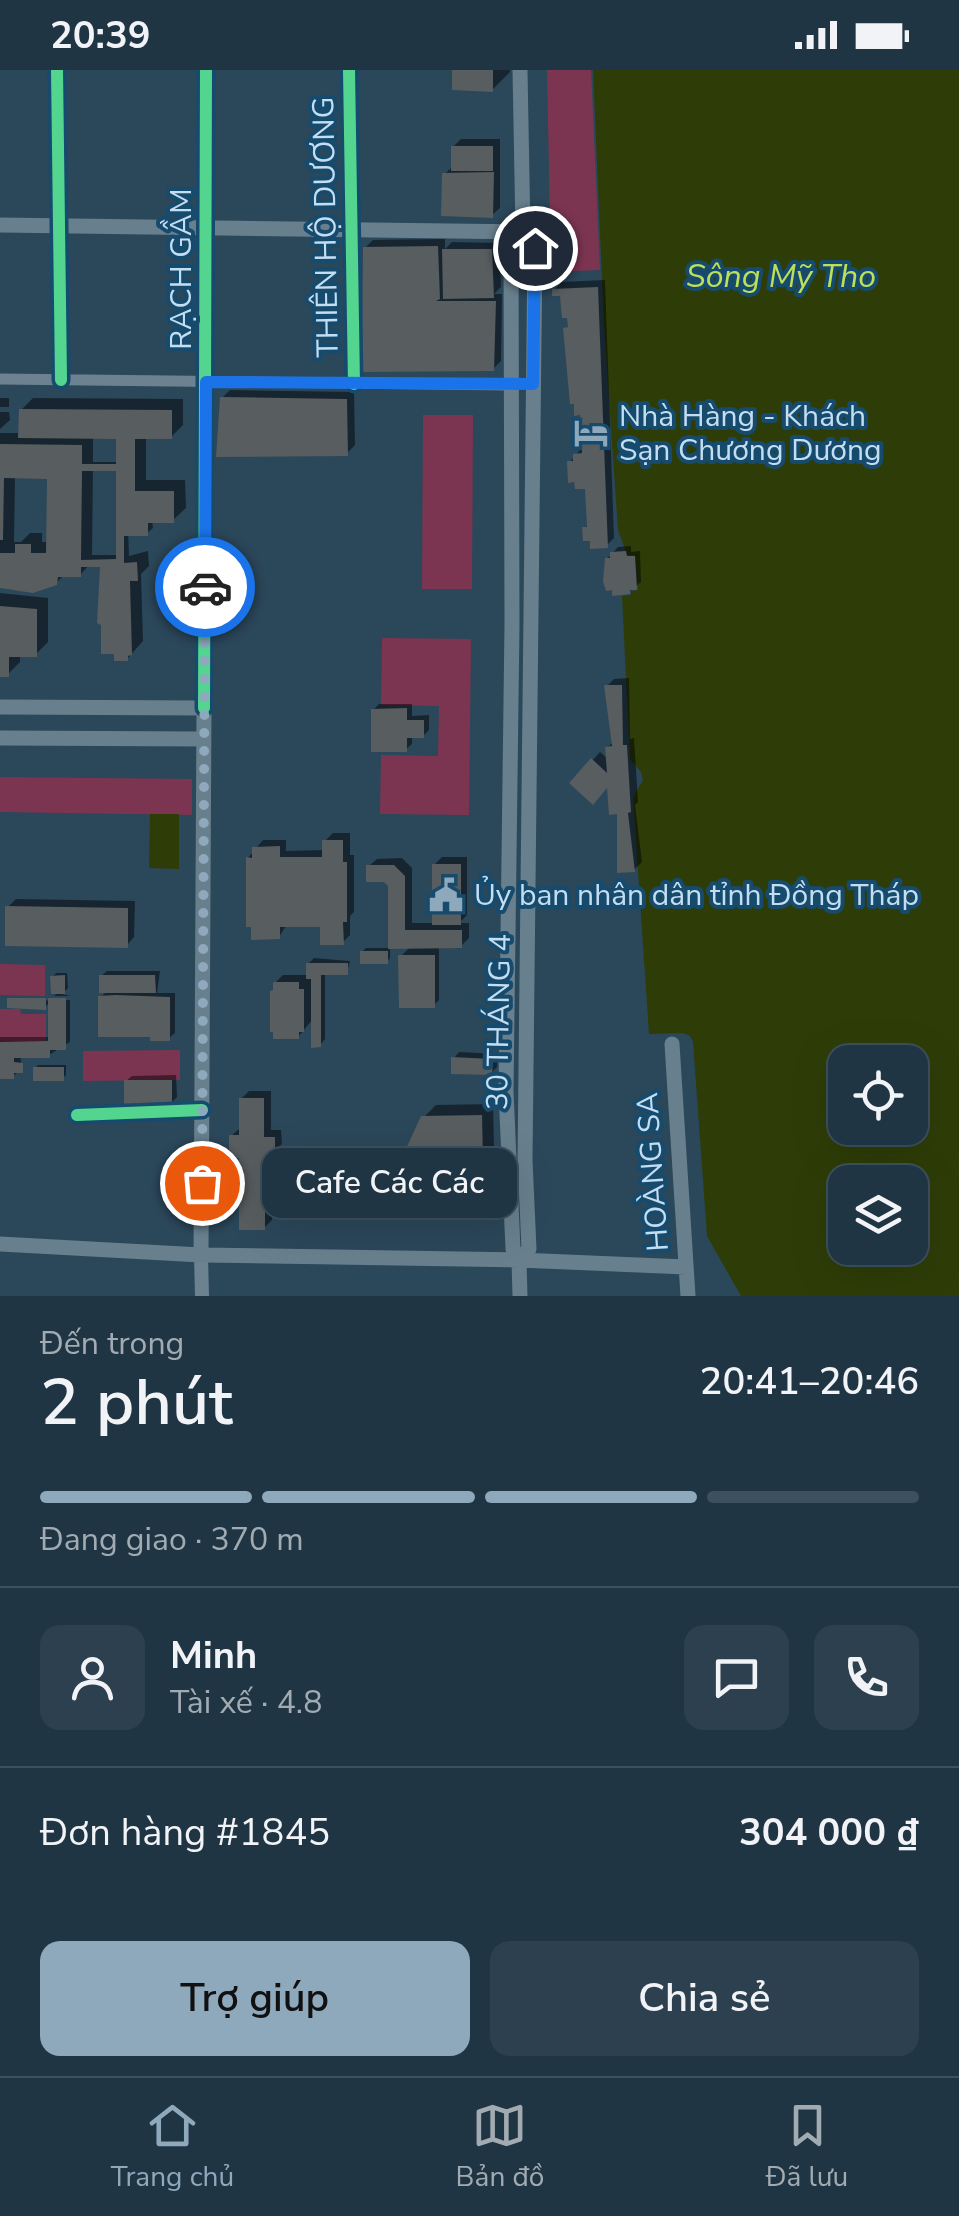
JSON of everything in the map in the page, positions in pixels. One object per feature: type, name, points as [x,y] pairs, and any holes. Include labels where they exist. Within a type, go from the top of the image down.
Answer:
[{"type":"main road","name":"30 THÁNG 4","points":[[520,70],[523,232],[535,248],[526,1092],[529,1249],[519,1260],[513,1249],[506,1092],[512,624],[511,247],[523,232]]},
{"type":"main road","points":[[0,225],[523,232]]},
{"type":"main road","points":[[512,385],[533,384]]},
{"type":"main road","points":[[0,707],[204,708]]},
{"type":"main road","name":"RẠCH GẦM","points":[[201,1256],[204,708]]},
{"type":"main road","points":[[0,738],[204,739]]},
{"type":"main road","points":[[508,964],[528,965]]},
{"type":"main road","name":"HOÀNG SA","points":[[672,1044],[688,1296]]},
{"type":"main road","points":[[0,1244],[201,1256],[519,1260],[686,1267]]},
{"type":"main road","points":[[519,1260],[520,1296]]},
{"type":"street","points":[[57,70],[61,380]]},
{"type":"street","name":"RẠCH GẦM","points":[[204,708],[206,70]]},
{"type":"street","name":"THIÊN HỘ DƯƠNG","points":[[349,70],[354,384]]},
{"type":"street","points":[[0,379],[512,385]]},
{"type":"street","points":[[512,624],[531,624]]},
{"type":"street","points":[[506,1092],[526,1092]]},
{"type":"street","points":[[77,1115],[202,1110]]},
{"type":"street","points":[[201,1256],[202,1296]]},
{"type":"shaded area","points":[[547,70],[591,70],[600,270],[551,272]]},
{"type":"shaded area","points":[[423,415],[473,415],[472,589],[422,589]]},
{"type":"shaded area","points":[[382,638],[471,639],[469,815],[380,814],[381,755],[438,756],[439,706],[381,705]]},
{"type":"shaded area","points":[[0,777],[192,779],[192,815],[0,812]]},
{"type":"shaded area","points":[[0,964],[45,965],[45,996],[0,995]]},
{"type":"shaded area","points":[[0,1009],[46,1014],[46,1041],[0,1041]]},
{"type":"shaded area","points":[[180,1050],[180,1080],[83,1081],[83,1051]]},
{"type":"water","name":"Sông Mỹ Tho","points":[[593,70],[959,70],[959,1296],[741,1296],[707,1236],[693,1042],[683,1033],[649,1034],[633,797],[643,780],[630,759],[622,596],[638,590],[635,555],[627,555],[618,530]]},
{"type":"water","points":[[150,814],[179,814],[179,869],[149,868]]},
{"type":"building","points":[[452,70],[493,70],[493,92],[452,90]]},
{"type":"building","points":[[451,146],[493,146],[493,171],[451,171]]},
{"type":"building","points":[[494,172],[493,218],[441,216],[442,173]]},
{"type":"building","points":[[438,246],[440,299],[436,301],[496,301],[494,371],[362,372],[363,247]]},
{"type":"building","points":[[442,249],[492,249],[494,298],[443,299]]},
{"type":"building","name":"Nhà Hàng - Khách Sạn Chương Dương","points":[[598,287],[608,548],[590,549],[590,541],[583,541],[582,527],[587,527],[585,489],[575,489],[574,482],[568,483],[567,461],[573,461],[573,454],[582,453],[580,415],[574,416],[574,404],[570,404],[563,328],[568,327],[567,318],[562,318],[560,296],[552,296],[552,289]]},
{"type":"building","points":[[220,397],[347,399],[348,456],[216,457]]},
{"type":"building","points":[[19,409],[172,410],[172,439],[135,439],[135,491],[174,491],[174,523],[148,523],[148,536],[124,536],[124,563],[137,562],[138,581],[130,581],[132,655],[128,661],[114,661],[114,654],[101,654],[101,625],[97,623],[100,567],[81,567],[81,577],[58,577],[57,585],[33,593],[0,588],[0,553],[15,553],[15,544],[31,544],[31,553],[46,553],[47,479],[4,478],[0,540],[0,444],[82,445],[82,464],[116,464],[116,439],[18,438]],"holes":[[[82,471],[116,471],[116,559],[81,560]]]},
{"type":"building","points":[[626,551],[627,556],[635,556],[637,590],[612,596],[612,590],[606,591],[603,581],[605,558],[610,558],[610,552]]},
{"type":"building","points":[[0,606],[37,609],[37,657],[9,657],[9,677],[0,677]]},
{"type":"building","points":[[604,685],[622,685],[623,745],[627,745],[631,812],[628,813],[635,872],[617,873],[617,814],[609,815],[607,788],[593,805],[569,783],[591,758],[607,773],[605,747],[612,746]]},
{"type":"building","points":[[407,708],[407,720],[424,720],[424,738],[407,738],[407,752],[371,752],[371,709]]},
{"type":"building","points":[[322,840],[343,840],[343,862],[347,862],[344,945],[320,945],[320,927],[280,927],[280,939],[251,940],[251,927],[246,927],[246,857],[252,858],[252,847],[280,846],[280,857],[322,857]]},
{"type":"building","name":"Ủy ban nhân dân tỉnh Đồng Tháp","points":[[432,864],[461,864],[461,925],[432,925]]},
{"type":"building","points":[[366,865],[394,865],[405,876],[405,930],[462,930],[462,948],[388,949],[388,886],[384,882],[366,882]]},
{"type":"building","points":[[5,906],[128,908],[128,948],[5,946]]},
{"type":"building","points":[[360,951],[388,951],[388,964],[360,964]]},
{"type":"building","points":[[398,955],[435,955],[435,1008],[399,1008]]},
{"type":"building","points":[[306,963],[348,963],[348,975],[321,975],[321,1047],[311,1048],[311,979],[306,979]]},
{"type":"building","points":[[65,975],[65,994],[51,994],[50,976]]},
{"type":"building","points":[[99,975],[155,975],[156,993],[99,993]]},
{"type":"building","points":[[273,982],[299,982],[299,989],[304,989],[304,1032],[299,1032],[299,1039],[273,1039]]},
{"type":"building","points":[[98,996],[170,997],[170,1041],[98,1037]]},
{"type":"building","points":[[7,998],[46,998],[46,1010],[7,1008]]},
{"type":"building","points":[[48,998],[66,998],[66,1050],[50,1050],[50,1058],[14,1058],[14,1062],[23,1063],[23,1073],[14,1073],[14,1079],[0,1079],[0,1042],[48,1041]]},
{"type":"building","points":[[451,1057],[493,1059],[492,1075],[451,1074]]},
{"type":"building","points":[[33,1067],[64,1067],[64,1081],[33,1081]]},
{"type":"building","points":[[124,1080],[172,1080],[172,1105],[124,1106]]},
{"type":"building","points":[[239,1098],[264,1098],[264,1137],[275,1137],[275,1154],[265,1154],[265,1230],[239,1230],[239,1158],[229,1158],[229,1135],[239,1135]]},
{"type":"building","points":[[482,1115],[483,1162],[399,1164],[421,1116]]},
{"type":"cycle path","points":[[57,70],[61,380]]},
{"type":"cycle path","points":[[204,708],[206,70]]},
{"type":"cycle path","points":[[349,70],[354,384]]},
{"type":"cycle path","points":[[77,1115],[202,1110]]},
{"type":"way so far","points":[[202,1183],[205,587]]},
{"type":"place","name":"Nhà Hàng - Khách Sạn Chương Dương","points":[[591,433]]},
{"type":"place","name":"Ủy ban nhân dân tỉnh Đồng Tháp","points":[[446,895]]},
{"type":"place","name":"Cafe Các Các","points":[[202,1183]]},
{"type":"route","points":[[205,587],[206,382],[533,384],[535,248]]}]
